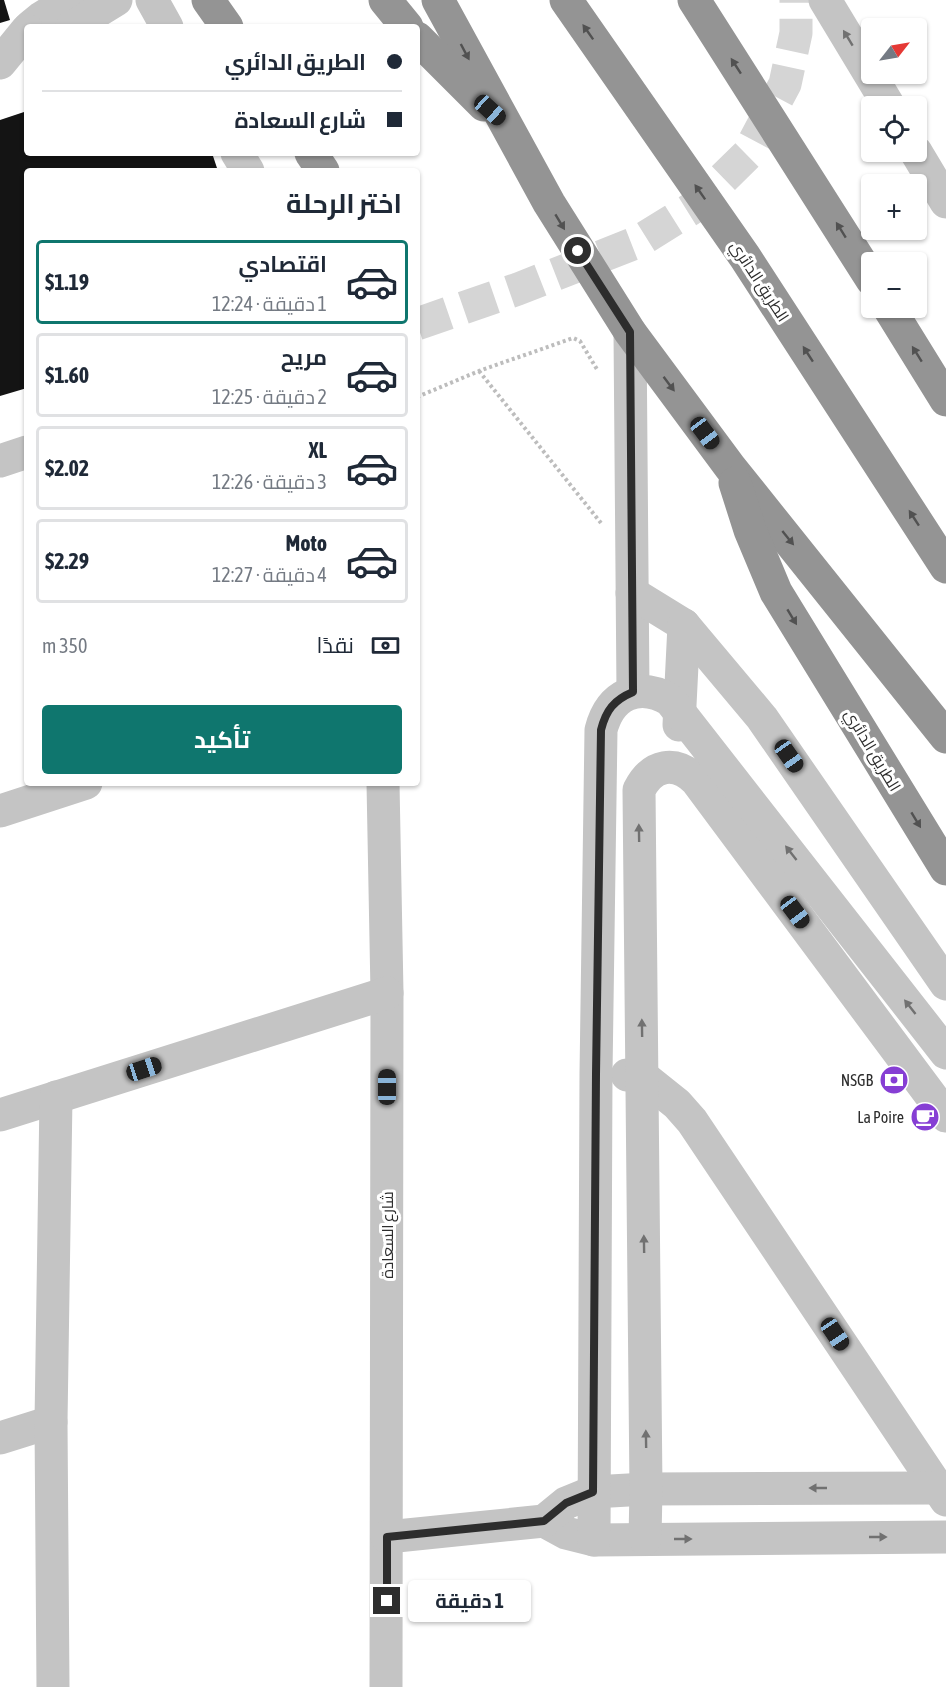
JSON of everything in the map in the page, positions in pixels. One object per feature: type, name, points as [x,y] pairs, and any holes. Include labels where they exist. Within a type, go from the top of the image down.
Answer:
[{"type":"highway","points":[[208,0],[224,24]]},
{"type":"highway","points":[[385,0],[405,24]]},
{"type":"highway","name":"الطريق الدائري","points":[[438,0],[549,203],[630,332],[730,466],[946,736]]},
{"type":"highway","name":"الطريق الدائري","points":[[566,0],[745,257],[946,567]]},
{"type":"highway","points":[[694,0],[861,263]]},
{"type":"highway","points":[[420,41],[464,87],[503,122]]},
{"type":"highway","points":[[895,318],[946,400]]},
{"type":"highway","name":"الطريق الدائري","points":[[730,466],[750,530],[776,591],[946,869]]},
{"type":"street","points":[[35,24],[40,18],[70,0]]},
{"type":"street","points":[[77,24],[116,0]]},
{"type":"street","points":[[152,0],[165,24]]},
{"type":"street","points":[[825,0],[883,96]]},
{"type":"street","points":[[922,162],[946,202]]},
{"type":"street","points":[[630,332],[633,692]]},
{"type":"street","points":[[0,461],[24,453]]},
{"type":"street","points":[[632,593],[684,625],[762,718],[946,984]]},
{"type":"street","points":[[679,769],[679,710],[684,625]]},
{"type":"street","points":[[594,1540],[596,1074],[601,730],[604,718],[611,706],[633,692],[646,691],[659,693],[679,710],[941,1047],[908,1063]]},
{"type":"street","points":[[645,1539],[639,790],[643,781],[659,769],[669,767],[689,773],[696,780],[946,1116]]},
{"type":"street","points":[[0,811],[77,786]]},
{"type":"street","name":"شارع السعادة","points":[[383,786],[387,993],[386,1687]]},
{"type":"street","points":[[0,1115],[387,993]]},
{"type":"street","points":[[596,1074],[642,1076],[677,1104],[692,1121],[943,1494]]},
{"type":"street","points":[[53,1687],[51,1422],[56,1097]]},
{"type":"street","points":[[0,1438],[51,1422]]},
{"type":"street","points":[[387,1537],[544,1521],[566,1503],[593,1492],[646,1489],[943,1494]]},
{"type":"street","points":[[544,1521],[566,1533],[594,1540],[946,1537]]},
{"type":"path","points":[[420,396],[479,371],[573,338],[579,341],[599,371]]},
{"type":"path","points":[[479,371],[603,525]]},
{"type":"building","points":[[0,0],[4,0],[10,20],[0,23]]},
{"type":"building","points":[[24,112],[24,156],[213,156],[217,168],[24,168],[24,389],[0,396],[0,120]]},
{"type":"tunnel","points":[[420,323],[518,289],[638,242],[694,207],[747,155],[785,84],[796,33],[796,0]]},
{"type":"place","name":"NSGB","points":[[894,1080]]},
{"type":"place","name":"La Poire","points":[[925,1117]]},
{"type":"route","points":[[387,1601],[387,1537],[544,1521],[566,1503],[593,1492],[601,730],[604,718],[611,706],[633,692],[630,332],[578,251]]}]
